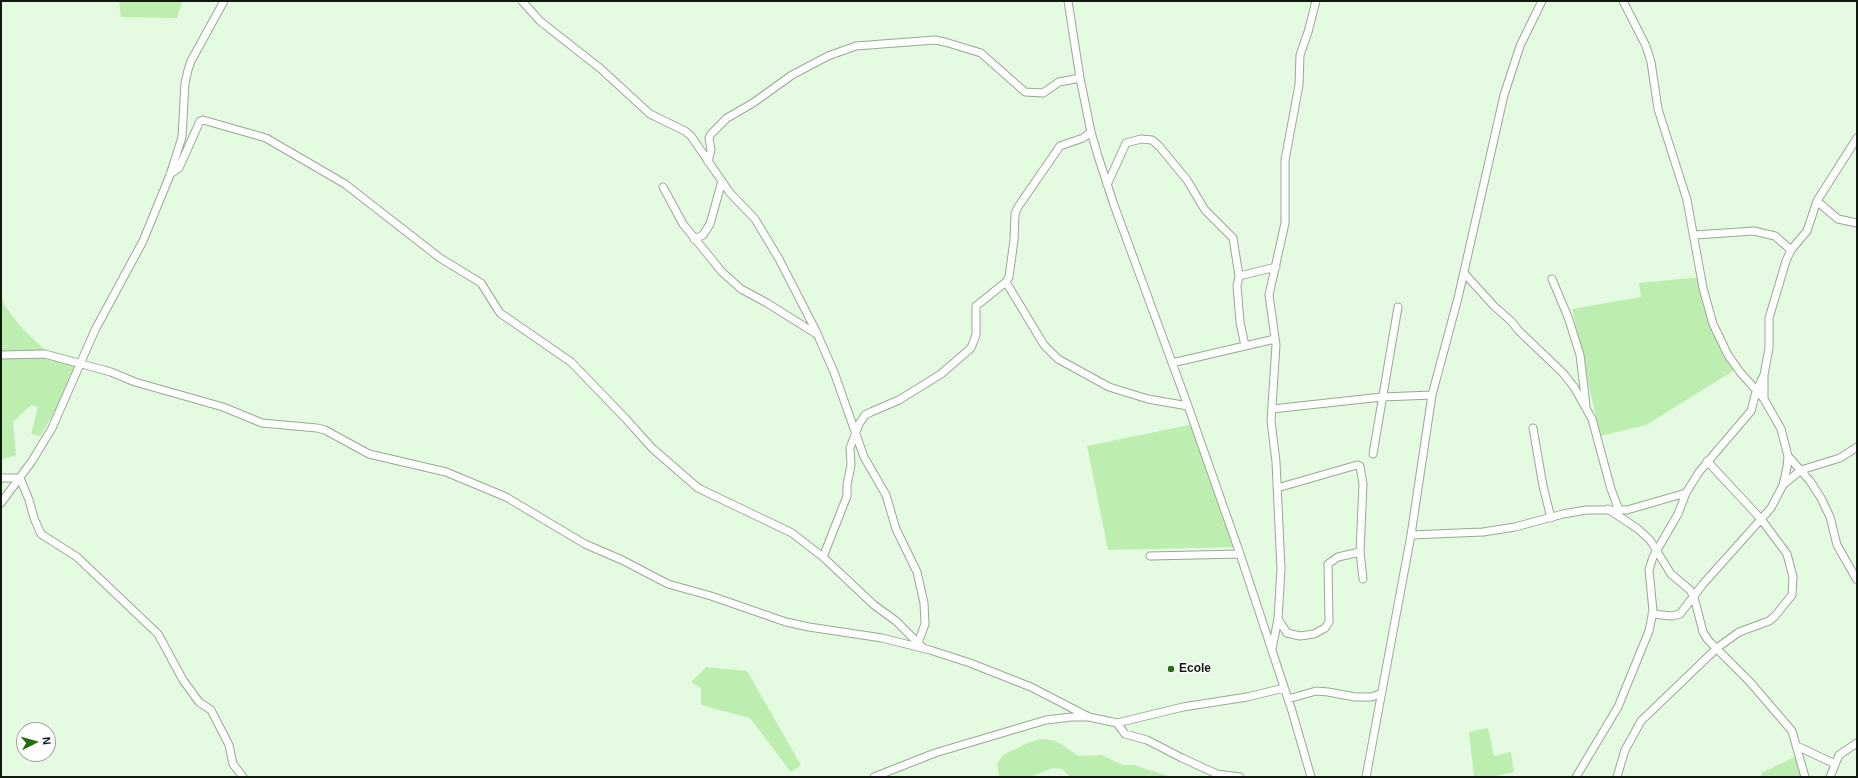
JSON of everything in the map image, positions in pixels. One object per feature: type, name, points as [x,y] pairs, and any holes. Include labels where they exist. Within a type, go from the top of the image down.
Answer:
[{"type":"street","points":[[1,503],[20,478],[52,428],[95,330],[143,241],[170,174],[182,137],[185,83],[191,61],[224,1]]},
{"type":"street","points":[[522,1],[540,21],[601,69],[650,114],[692,136],[730,193],[755,219],[778,259],[818,336],[834,372],[864,457],[886,495],[896,529],[917,572],[924,603],[924,624],[920,645]]},
{"type":"street","points":[[1068,1],[1080,78],[1091,132],[1107,185],[1188,406],[1240,554],[1288,699],[1311,777]]},
{"type":"street","points":[[1272,650],[1278,619],[1281,569],[1276,462],[1271,421],[1276,350],[1269,300],[1285,222],[1285,160],[1299,85],[1300,55],[1316,1]]},
{"type":"street","points":[[1366,777],[1380,694],[1411,535],[1432,395],[1464,273],[1504,95],[1520,46],[1542,1]]},
{"type":"street","points":[[1623,1],[1649,54],[1658,109],[1686,195],[1703,288],[1717,334],[1728,355],[1756,392],[1764,400],[1781,429],[1788,456],[1783,485],[1771,508],[1680,614],[1672,616],[1652,614]]},
{"type":"street","points":[[708,162],[711,150],[709,138],[727,118],[753,103],[792,74],[828,56],[856,46],[935,40],[945,42],[981,53],[1025,92],[1043,93],[1059,82],[1080,78]]},
{"type":"street","points":[[170,174],[179,168],[201,121],[266,138],[345,184],[440,258],[481,284],[500,313],[571,362],[626,418],[652,448],[698,488],[792,533],[823,557],[874,605],[896,621],[920,645]]},
{"type":"street","points":[[823,557],[847,496],[847,485],[851,465],[850,448],[855,434],[865,415],[912,392],[941,374],[971,348],[976,335],[976,306],[1006,282],[1011,268],[1015,214],[1018,207],[1060,146],[1083,138],[1091,132]]},
{"type":"street","points":[[1764,400],[1764,375],[1769,348],[1770,312],[1786,260],[1809,228],[1817,201],[1857,138]]},
{"type":"street","points":[[1107,185],[1126,143],[1141,139],[1155,142],[1182,174],[1205,210],[1233,238],[1239,276],[1237,286],[1240,322],[1245,346]]},
{"type":"street","points":[[694,238],[703,235],[710,224],[722,181]]},
{"type":"street","points":[[663,187],[683,224],[722,272],[741,289],[818,336]]},
{"type":"street","points":[[1817,201],[1838,219],[1857,223]]},
{"type":"street","points":[[1694,235],[1754,231],[1775,236],[1792,250]]},
{"type":"street","points":[[1239,276],[1276,267]]},
{"type":"street","points":[[1464,273],[1494,306],[1563,373],[1574,387],[1592,419],[1611,490],[1619,510]]},
{"type":"street","points":[[1552,279],[1568,316],[1580,355],[1586,407]]},
{"type":"street","points":[[1006,282],[1048,351],[1058,359],[1109,387],[1148,399],[1188,406]]},
{"type":"street","points":[[1373,454],[1398,307]]},
{"type":"street","points":[[1172,363],[1275,339]]},
{"type":"street","points":[[1,355],[45,354],[223,407],[262,422],[325,430],[369,454],[446,472],[506,497],[585,544],[622,560],[668,584],[711,596],[786,622],[920,645],[1031,687],[1090,717]]},
{"type":"street","points":[[1576,777],[1618,707],[1649,630],[1652,614],[1649,570],[1657,549],[1678,514],[1686,493],[1707,461],[1749,415],[1756,392],[1764,375]]},
{"type":"street","points":[[1272,409],[1382,397],[1432,395]]},
{"type":"street","points":[[1533,428],[1550,518]]},
{"type":"street","points":[[1783,485],[1801,470],[1840,458],[1857,447]]},
{"type":"street","points":[[1788,456],[1801,470],[1821,498],[1830,517],[1840,551],[1857,580]]},
{"type":"street","points":[[1617,777],[1625,750],[1641,721],[1717,648],[1739,632],[1769,621],[1792,595],[1793,577],[1790,561],[1761,519],[1707,461]]},
{"type":"street","points":[[1277,488],[1357,465],[1360,466],[1363,484],[1360,552],[1363,579]]},
{"type":"street","points":[[1,478],[20,478]]},
{"type":"street","points":[[20,478],[39,531],[44,537],[76,557],[158,634],[183,680],[199,702],[211,710],[229,745],[233,764],[242,777]]},
{"type":"street","points":[[1411,535],[1483,532],[1515,527],[1563,514],[1586,510],[1627,510],[1657,503],[1686,493]]},
{"type":"street","points":[[1608,509],[1638,529],[1650,540],[1657,549],[1671,574],[1688,587],[1694,596],[1703,632],[1784,721],[1795,737],[1805,777]]},
{"type":"street","points":[[1278,619],[1287,633],[1300,636],[1314,634],[1325,628],[1329,622],[1328,564],[1338,556],[1360,552]]},
{"type":"street","points":[[1150,556],[1240,554]]},
{"type":"street","points":[[874,777],[935,753],[1046,720],[1071,717],[1090,717],[1117,723],[1183,707],[1247,697],[1284,688]]},
{"type":"street","points":[[1288,699],[1316,691],[1355,697],[1371,697],[1380,694]]},
{"type":"street","points":[[1117,723],[1125,734],[1147,740],[1217,774],[1240,777]]},
{"type":"street","points":[[1830,777],[1841,752],[1857,743]]},
{"type":"street","points":[[1797,746],[1835,764]]},
{"type":"green space","points":[[119,1],[182,1],[177,18],[121,17]]},
{"type":"green space","points":[[1702,277],[1711,313],[1738,368],[1646,425],[1600,436],[1572,309],[1641,297],[1639,283]]},
{"type":"green space","points":[[1,293],[4,305],[22,328],[52,357],[75,364],[58,406],[40,436],[31,434],[38,407],[31,405],[13,422],[16,455],[1,460]]},
{"type":"green space","points":[[1194,424],[1238,547],[1108,550],[1087,446]]},
{"type":"green space","points":[[706,667],[747,671],[801,765],[791,772],[750,718],[701,705],[701,688],[691,682]]},
{"type":"green space","points":[[1488,728],[1494,756],[1511,752],[1514,772],[1491,777],[1474,777],[1469,732]]},
{"type":"green space","points":[[1040,739],[1052,740],[1063,745],[1078,756],[1101,755],[1123,765],[1134,765],[1171,777],[1070,777],[1062,769],[1052,768],[1030,777],[999,776],[997,764],[1003,755]]},
{"type":"green space","points":[[1799,755],[1804,777],[1762,777],[1761,773]]},
{"type":"place","name":"Ecole","points":[[1171,669]]}]
